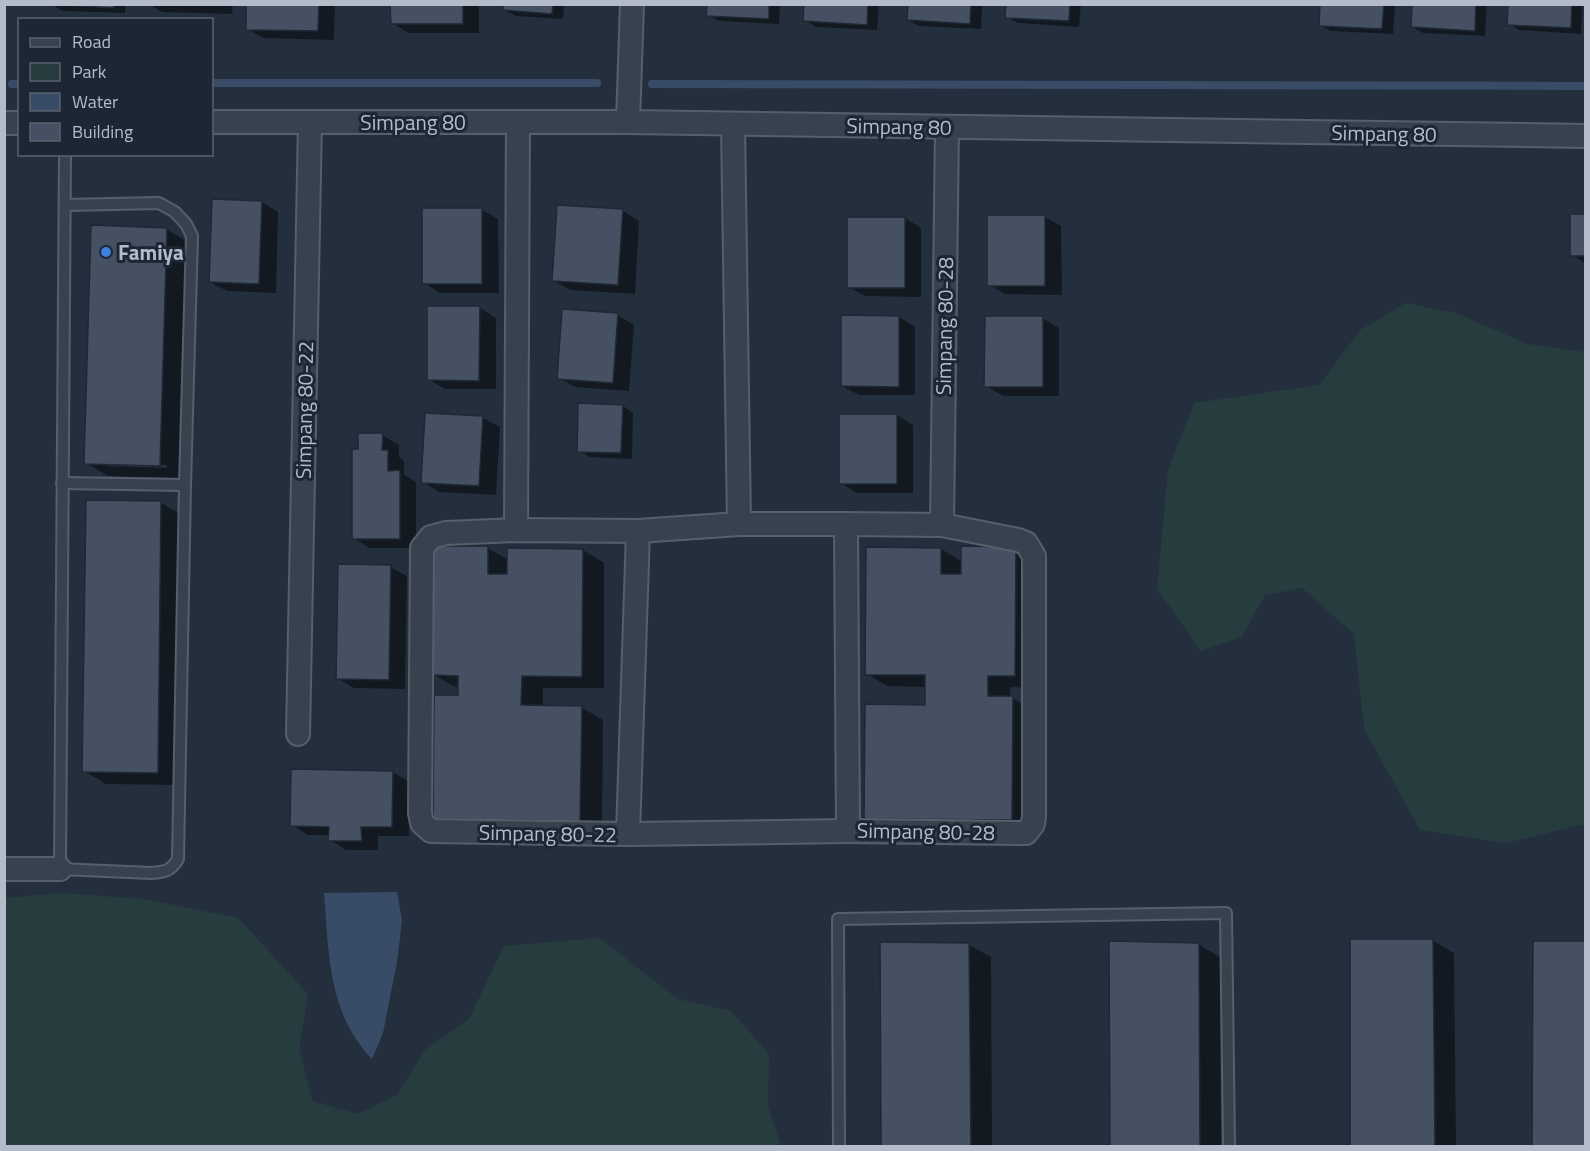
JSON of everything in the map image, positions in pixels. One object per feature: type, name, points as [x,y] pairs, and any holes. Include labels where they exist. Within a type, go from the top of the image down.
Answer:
[{"type":"street","points":[[628,122],[632,4]]},
{"type":"street","name":"Simpang 80-22","points":[[298,734],[310,122]]},
{"type":"street","points":[[516,530],[518,122]]},
{"type":"street","name":"Simpang 80","points":[[213,123],[628,122],[1586,136]]},
{"type":"street","points":[[734,124],[739,524]]},
{"type":"street","name":"Simpang 80-28","points":[[942,525],[947,127]]},
{"type":"street","points":[[638,531],[739,524],[846,524]]},
{"type":"street","name":"Simpang 80-28","points":[[846,524],[942,525],[1018,540],[1026,543],[1034,556],[1033,824],[1026,833],[848,831],[846,524]]},
{"type":"street","name":"Simpang 80-22","points":[[516,530],[638,531],[628,834],[431,831],[422,823],[420,813],[422,548],[431,537],[446,533],[516,530]]},
{"type":"street","points":[[628,834],[848,831]]},
{"type":"street","points":[[4,869],[60,869]]},
{"type":"lane","points":[[65,156],[60,869],[166,872],[178,859],[192,236],[186,224],[175,212],[159,203],[65,205]]},
{"type":"lane","points":[[62,483],[185,484]]},
{"type":"lane","points":[[839,1146],[838,919],[1226,913],[1229,1146]]},
{"type":"green space","points":[[1406,303],[1456,313],[1528,344],[1585,352],[1585,824],[1506,843],[1420,830],[1364,729],[1354,634],[1302,588],[1265,595],[1242,637],[1201,651],[1157,589],[1168,470],[1194,403],[1319,385],[1360,330]]},
{"type":"green space","points":[[61,893],[144,899],[238,918],[308,994],[299,1049],[312,1101],[358,1114],[397,1095],[425,1050],[469,1019],[504,946],[599,938],[678,999],[731,1011],[769,1054],[768,1106],[781,1146],[5,1146],[5,898]]},
{"type":"water","points":[[397,892],[402,920],[397,962],[383,1033],[372,1059],[347,1022],[333,982],[324,893]]},
{"type":"building","points":[[49,4],[114,4],[114,8]]},
{"type":"building","points":[[246,4],[319,4],[318,31],[246,30]]},
{"type":"building","points":[[390,4],[463,4],[463,24],[391,24]]},
{"type":"building","points":[[504,4],[553,4],[552,14],[503,10]]},
{"type":"building","points":[[707,4],[769,4],[769,19],[706,16]]},
{"type":"building","points":[[804,4],[868,4],[867,25],[803,21]]},
{"type":"building","points":[[908,4],[971,4],[970,24],[907,20]]},
{"type":"building","points":[[1006,4],[1070,4],[1069,21],[1005,18]]},
{"type":"building","points":[[1320,4],[1384,4],[1382,29],[1319,26]]},
{"type":"building","points":[[1412,4],[1476,4],[1475,31],[1411,27]]},
{"type":"building","points":[[1508,4],[1572,4],[1571,28],[1507,25]]},
{"type":"building","points":[[212,199],[262,201],[259,284],[209,282]]},
{"type":"building","points":[[557,205],[623,209],[618,285],[552,281]]},
{"type":"building","points":[[422,208],[482,208],[482,284],[422,284]]},
{"type":"building","points":[[1570,214],[1586,214],[1586,256],[1570,256]]},
{"type":"building","points":[[987,215],[1045,215],[1045,286],[987,286]]},
{"type":"building","points":[[847,217],[905,217],[905,288],[847,288]]},
{"type":"building","points":[[91,225],[167,228],[160,466],[84,464]]},
{"type":"building","points":[[427,306],[480,306],[479,381],[427,380]]},
{"type":"building","points":[[562,309],[618,313],[613,383],[557,379]]},
{"type":"building","points":[[841,315],[899,316],[899,387],[841,386]]},
{"type":"building","points":[[985,316],[1043,316],[1043,387],[984,387]]},
{"type":"building","points":[[578,403],[623,405],[621,453],[577,452]]},
{"type":"building","points":[[425,413],[483,416],[479,486],[421,483]]},
{"type":"building","points":[[839,414],[897,414],[897,484],[839,484]]},
{"type":"building","points":[[358,433],[383,433],[382,450],[388,450],[388,471],[400,470],[400,539],[352,539],[352,449],[358,449]]},
{"type":"building","points":[[86,500],[161,501],[158,773],[82,772]]},
{"type":"building","points":[[433,546],[488,546],[488,574],[507,574],[507,548],[583,549],[582,677],[522,676],[521,705],[582,706],[580,821],[433,819],[434,695],[458,695],[458,676],[432,675]]},
{"type":"building","points":[[961,546],[1016,547],[1015,676],[988,676],[988,696],[1013,696],[1012,820],[864,819],[865,704],[925,705],[925,675],[865,675],[866,547],[941,548],[941,574],[961,574]]},
{"type":"building","points":[[338,564],[391,565],[389,680],[336,679]]},
{"type":"building","points":[[291,769],[393,771],[392,827],[361,827],[362,841],[328,841],[329,827],[290,826]]},
{"type":"building","points":[[1350,939],[1433,939],[1435,1146],[1350,1146]]},
{"type":"building","points":[[1109,941],[1199,943],[1200,1146],[1110,1146]]},
{"type":"building","points":[[1533,941],[1586,941],[1586,1146],[1532,1146]]},
{"type":"building","points":[[880,942],[969,943],[971,1146],[881,1146]]},
{"type":"waterway","points":[[213,83],[597,83]]},
{"type":"waterway","points":[[12,84],[18,84]]},
{"type":"waterway","points":[[652,84],[1586,86]]},
{"type":"place","name":"Famiya","points":[[106,252]]}]
